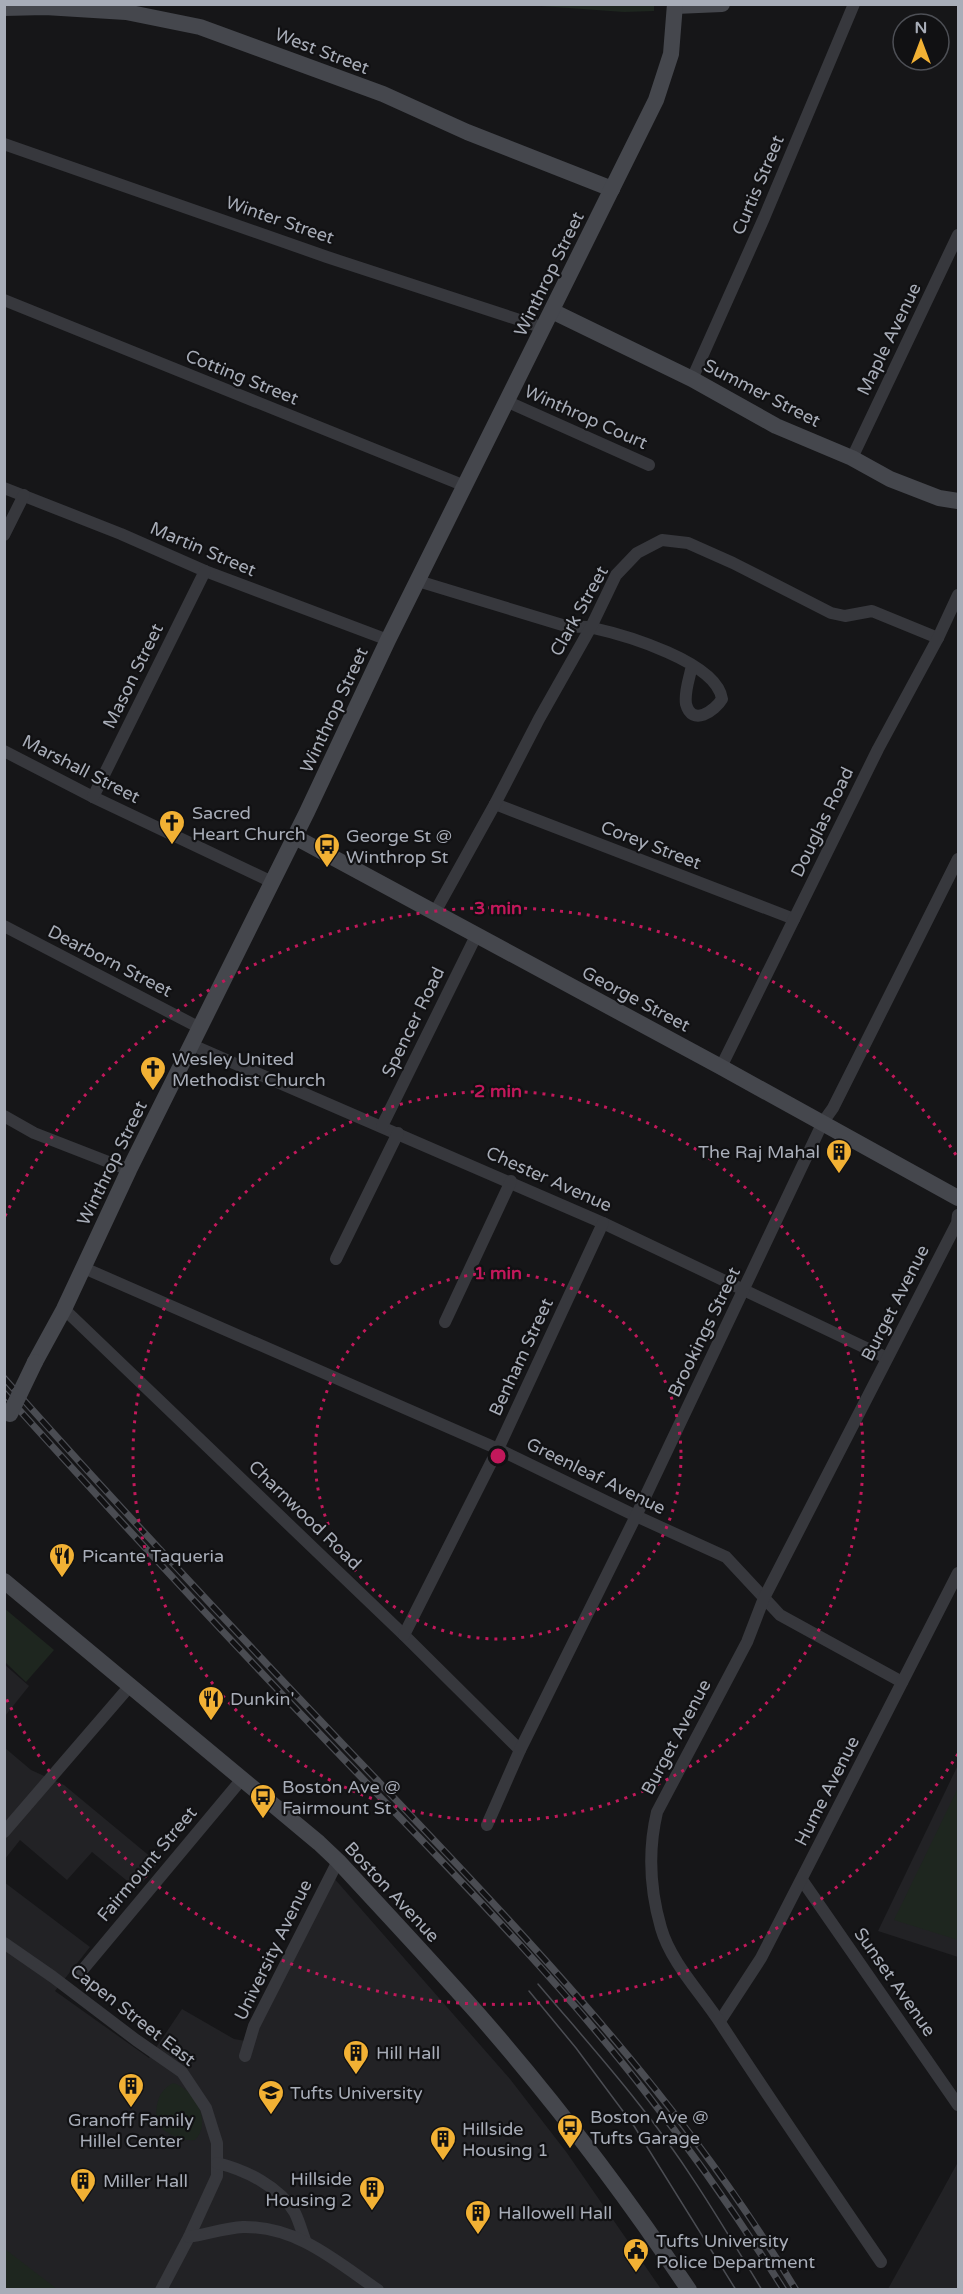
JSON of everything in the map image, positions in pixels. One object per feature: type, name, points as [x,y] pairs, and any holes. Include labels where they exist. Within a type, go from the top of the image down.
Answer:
[{"type":"street","points":[[675,5],[722,4]]},
{"type":"street","name":"Curtis Street","points":[[692,379],[764,218],[854,4]]},
{"type":"street","name":"Winthrop Street","points":[[7,1420],[64,1309],[129,1170],[295,837],[388,640],[508,402],[661,87],[671,54],[675,5]]},
{"type":"street","name":"West Street","points":[[4,8],[45,7],[126,12],[200,27],[383,94],[466,132],[612,189]]},
{"type":"street","name":"Winter Street","points":[[4,144],[327,257],[544,328]]},
{"type":"street","name":"Maple Avenue","points":[[852,458],[958,236]]},
{"type":"street","name":"Cotting Street","points":[[4,300],[465,486]]},
{"type":"street","name":"Summer Street","points":[[552,311],[692,379],[776,426],[852,458],[890,479],[939,498],[958,501]]},
{"type":"street","name":"Winthrop Court","points":[[508,402],[649,465]]},
{"type":"street","name":"Martin Street","points":[[4,488],[121,534],[205,571],[388,640]]},
{"type":"street","points":[[4,535],[24,495]]},
{"type":"street","name":"Clark Street","points":[[435,912],[591,627],[616,575],[637,553],[662,540],[688,543],[831,613],[845,616],[872,611],[938,638]]},
{"type":"street","name":"Mason Street","points":[[93,797],[205,571]]},
{"type":"street","points":[[417,581],[570,627],[591,627],[674,653],[692,665]]},
{"type":"street","name":"Douglas Road","points":[[721,1067],[878,749],[938,638],[958,595]]},
{"type":"street","name":"Marshall Street","points":[[4,751],[93,797],[272,882]]},
{"type":"street","name":"Corey Street","points":[[495,804],[794,919]]},
{"type":"street","name":"George Street","points":[[295,837],[823,1122],[958,1198]]},
{"type":"street","name":"Brookings Street","points":[[487,1825],[519,1749],[636,1516],[823,1122],[839,1098],[958,859]]},
{"type":"street","name":"Dearborn Street","points":[[4,926],[200,1028]]},
{"type":"street","name":"Spencer Road","points":[[382,1126],[477,934]]},
{"type":"street","name":"Chester Avenue","points":[[192,1045],[511,1181],[887,1358]]},
{"type":"street","points":[[4,1116],[34,1133],[129,1170]]},
{"type":"street","points":[[336,1259],[398,1133]]},
{"type":"street","points":[[445,1322],[511,1181]]},
{"type":"street","name":"Burget Avenue","points":[[881,2262],[783,2121],[720,2021],[681,1969],[661,1930],[652,1886],[652,1833],[657,1812],[747,1641],[764,1598],[957,1223],[958,1215]]},
{"type":"street","name":"Benham Street","points":[[404,1635],[498,1449],[603,1223]]},
{"type":"street","name":"Greenleaf Avenue","points":[[84,1268],[498,1449],[726,1557],[780,1615],[902,1682]]},
{"type":"street","name":"Charnwood Road","points":[[64,1309],[404,1635],[519,1749]]},
{"type":"street","name":"Hume Avenue","points":[[720,2021],[761,1958],[958,1573]]},
{"type":"street","name":"Boston Avenue","points":[[4,1581],[338,1861],[480,2015],[540,2087],[638,2215],[689,2289]]},
{"type":"street","points":[[4,1832],[129,1687]]},
{"type":"street","name":"Fairmount Street","points":[[80,1972],[242,1779]]},
{"type":"street","name":"University Avenue","points":[[244,2056],[254,2026],[338,1861]]},
{"type":"street","name":"Sunset Avenue","points":[[802,1880],[958,2105]]},
{"type":"street","name":"Capen Street East","points":[[4,1943],[182,2072],[206,2108],[217,2143],[217,2176],[189,2237],[161,2289]]},
{"type":"street","points":[[217,2163],[269,2184],[295,2213],[305,2240]]},
{"type":"street","points":[[189,2237],[241,2227],[286,2232],[305,2240],[378,2289]]},
{"type":"shaded area","points":[[527,5],[654,5],[654,11],[624,12]]},
{"type":"shaded area","points":[[4,1608],[54,1650],[26,1682],[5,1662]]},
{"type":"shaded area","points":[[5,1665],[29,1686],[5,1716]]},
{"type":"shaded area","points":[[5,1748],[31,1770],[64,1785],[158,1863],[137,1889],[92,1852],[67,1880],[20,1840],[5,1859]]},
{"type":"shaded area","points":[[958,1765],[958,1957],[878,1931]]},
{"type":"shaded area","points":[[958,1788],[958,1940],[894,1920]]},
{"type":"shaded area","name":"Tufts University","points":[[333,1877],[510,2079],[567,2153],[661,2289],[5,2289],[4,1882],[90,1947],[55,1991],[149,2058],[182,2009],[234,2039],[251,2042]]},
{"type":"shaded area","points":[[173,2083],[188,2092],[199,2107],[202,2125],[195,2140],[183,2139],[170,2134],[152,2117],[156,2116],[158,2101],[162,2093]]},
{"type":"shaded area","points":[[958,2162],[958,2289],[888,2289],[935,2204]]},
{"type":"shaded area","points":[[5,2249],[57,2289],[5,2289]]},
{"type":"tram line","points":[[538,1984],[614,2073],[672,2148],[762,2290]]},
{"type":"tram line","points":[[529,1991],[576,2048],[634,2126],[736,2290]]},
{"type":"railway","points":[[4,1378],[188,1580],[490,1899],[600,2023],[704,2152],[796,2290]]},
{"type":"railway","points":[[4,1393],[120,1521],[484,1906],[566,1996],[643,2089],[680,2138],[784,2290]]},
{"type":"place","name":"Sacred Heart Church","points":[[172,846]]},
{"type":"place","name":"George St @ Winthrop St","points":[[327,869]]},
{"type":"place","name":"Wesley United Methodist Church","points":[[153,1092]]},
{"type":"place","name":"The Raj Mahal","points":[[839,1175]]},
{"type":"place","name":"Picante Taqueria","points":[[62,1579]]},
{"type":"place","name":"Dunkin'","points":[[211,1722]]},
{"type":"place","name":"Boston Ave @ Fairmount St","points":[[263,1820]]},
{"type":"place","name":"Hill Hall","points":[[356,2076]]},
{"type":"place","name":"Granoff Family Hillel Center","points":[[131,2109]]},
{"type":"place","name":"Tufts University","points":[[271,2116]]},
{"type":"place","name":"Boston Ave @ Tufts Garage","points":[[570,2150]]},
{"type":"place","name":"Hillside Housing 1","points":[[443,2162]]},
{"type":"place","name":"Miller Hall","points":[[83,2204]]},
{"type":"place","name":"Hillside Housing 2","points":[[372,2212]]},
{"type":"place","name":"Hallowell Hall","points":[[478,2236]]},
{"type":"place","name":"Tufts University Police Department","points":[[636,2274]]}]
